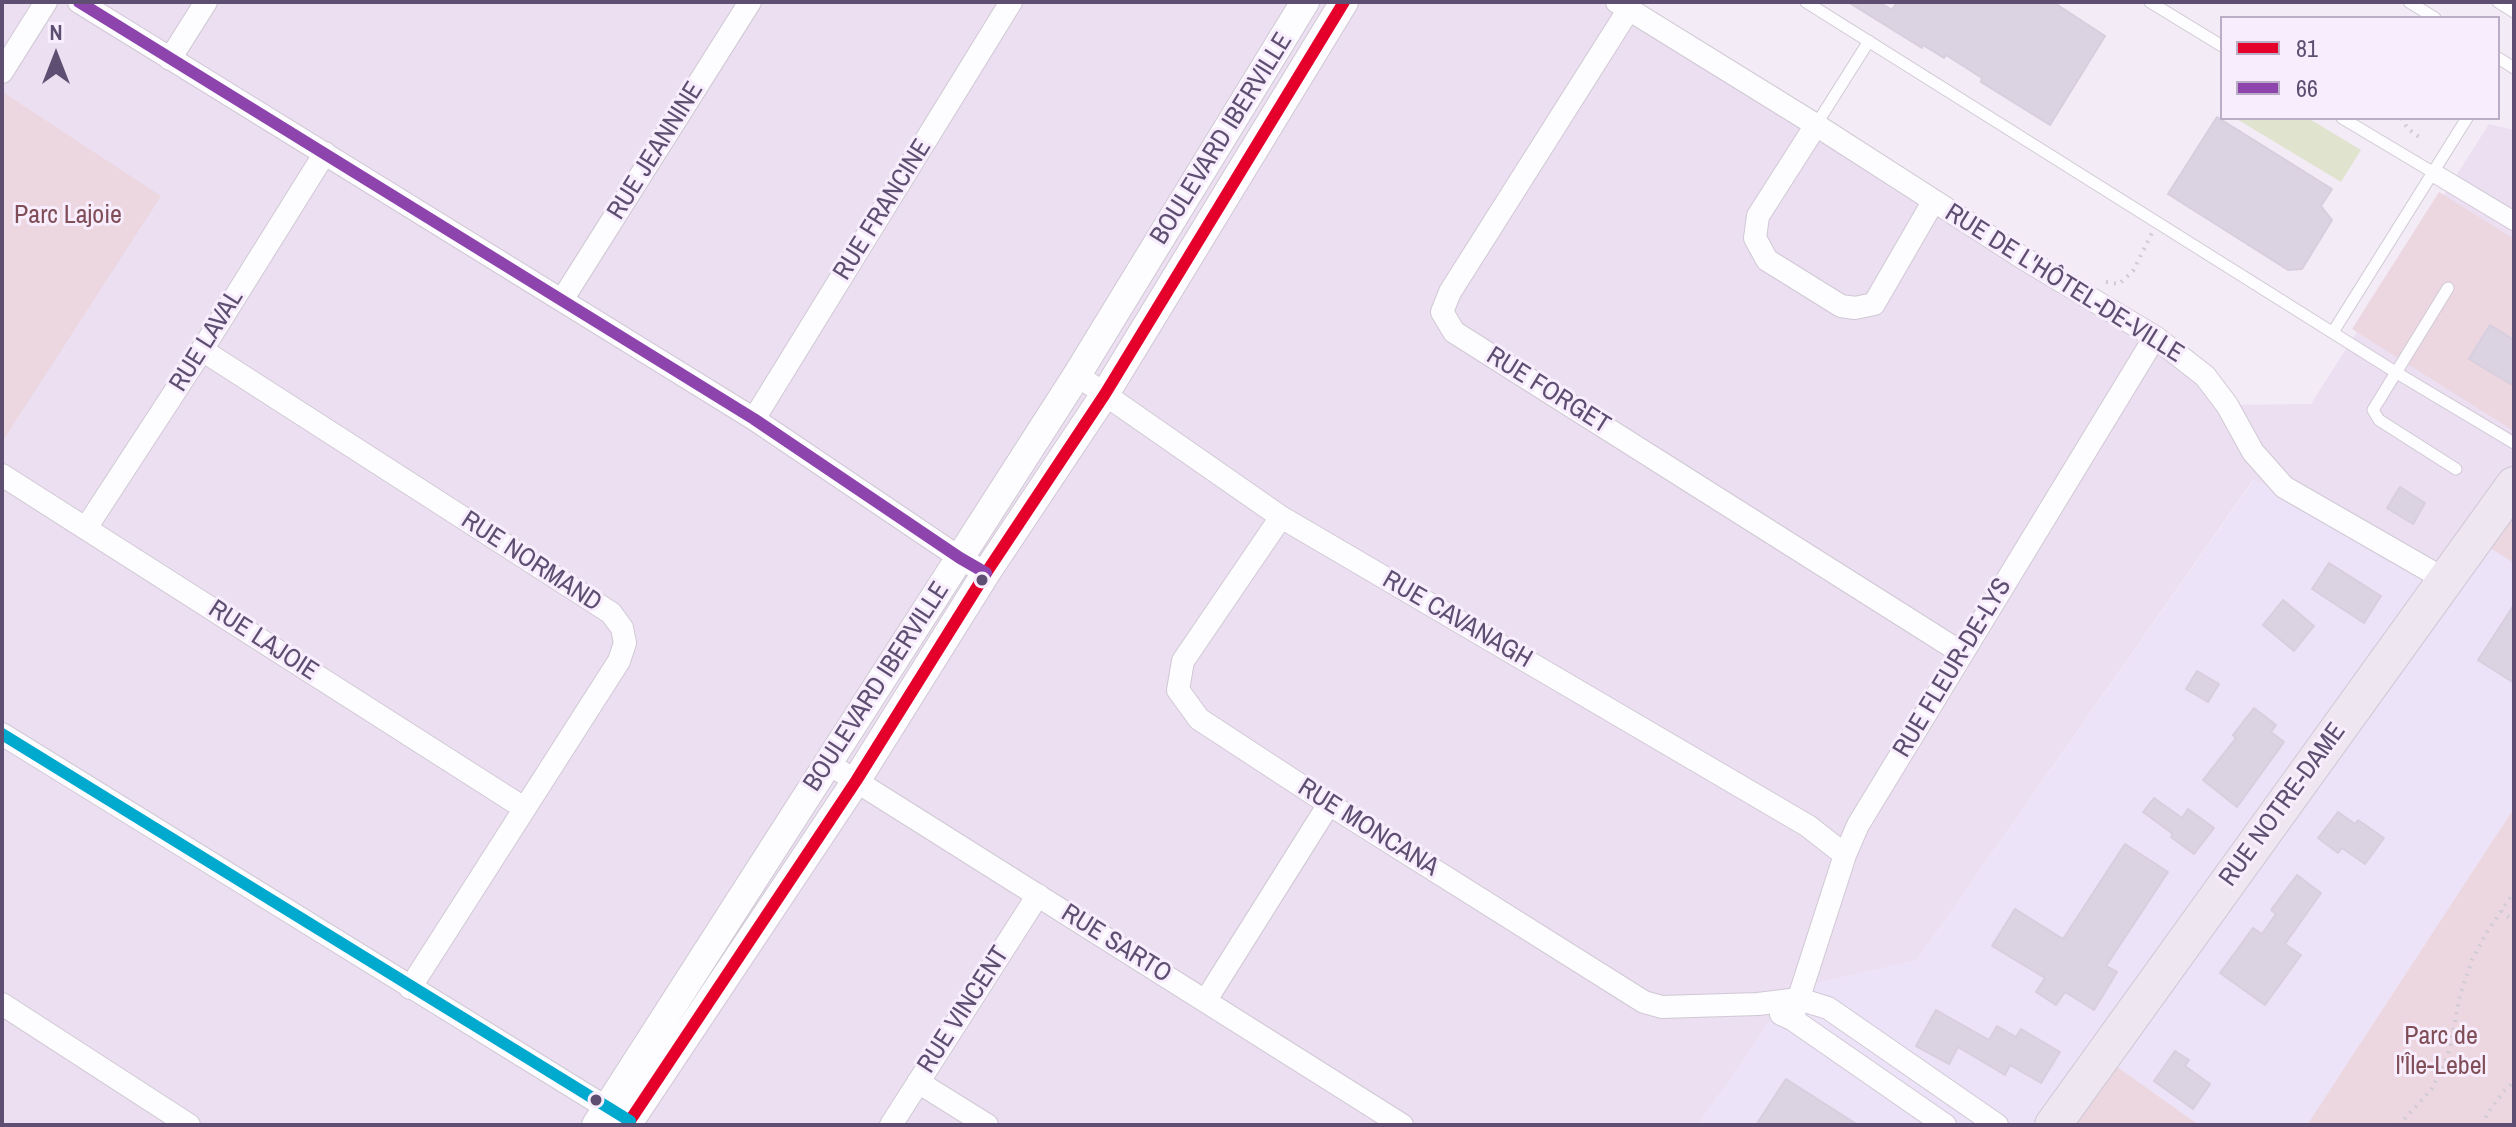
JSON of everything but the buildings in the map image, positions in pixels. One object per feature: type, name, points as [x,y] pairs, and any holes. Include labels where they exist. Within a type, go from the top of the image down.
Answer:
[{"type":"main road","name":"RUE NOTRE-DAME","points":[[2053,1125],[2514,485]]},
{"type":"street","points":[[2,72],[46,2]]},
{"type":"street","points":[[79,2],[754,419],[986,573]]},
{"type":"street","points":[[170,59],[206,2]]},
{"type":"street","name":"RUE JEANNINE","points":[[562,300],[750,2]]},
{"type":"street","name":"RUE FRANCINE","points":[[754,419],[1011,2]]},
{"type":"street","name":"BOULEVARD IBERVILLE","points":[[615,1120],[829,764],[1077,375],[1305,2]]},
{"type":"street","name":"BOULEVARD IBERVILLE","points":[[615,1120],[856,781],[986,573],[1105,394],[1344,2]]},
{"type":"street","name":"RUE DE L'HÔTEL-DE-VILLE","points":[[1623,6],[2093,302],[2155,337],[2205,376],[2227,405],[2253,452],[2284,487],[2444,579]]},
{"type":"street","name":"RUE FORGET","points":[[1623,6],[1450,292],[1442,312],[1454,332],[1962,653]]},
{"type":"street","name":"RUE DE L'HÔTEL-DE-VILLE","points":[[1816,125],[1758,216],[1755,238],[1767,260],[1841,306],[1855,308],[1874,304],[1933,202]]},
{"type":"street","name":"RUE LAVAL","points":[[86,528],[325,153]]},
{"type":"street","points":[[2434,173],[2514,221]]},
{"type":"street","name":"RUE FLEUR-DE-LYS","points":[[1796,1009],[1845,855],[1858,825],[2155,337]]},
{"type":"street","name":"RUE NORMAND","points":[[202,350],[611,613],[622,628],[625,643],[619,661],[410,988]]},
{"type":"street","name":"RUE CAVANAGH","points":[[1077,375],[1281,517],[1808,826],[1845,855]]},
{"type":"street","name":"RUE LAJOIE","points":[[2,475],[524,808]]},
{"type":"street","name":"RUE MONCANA","points":[[1281,517],[1183,661],[1178,690],[1199,719],[1644,1002],[1662,1007],[1758,1004],[1796,1009],[1828,1008],[1997,1125]]},
{"type":"street","points":[[4,741],[410,988],[615,1120]]},
{"type":"street","name":"RUE SARTO","points":[[829,764],[1402,1125]]},
{"type":"street","points":[[1206,1000],[1329,804]]},
{"type":"street","name":"RUE VINCENT","points":[[891,1125],[1038,895]]},
{"type":"street","points":[[2,1004],[189,1125]]},
{"type":"street","points":[[1796,1009],[1945,1125]]},
{"type":"street","points":[[918,1082],[987,1125]]},
{"type":"lane","points":[[1806,2],[1824,7],[1869,41],[2157,223],[2514,443]]},
{"type":"lane","points":[[2150,2],[2220,45]]},
{"type":"lane","points":[[2409,2],[2432,16]]},
{"type":"lane","points":[[2498,2],[2514,12]]},
{"type":"lane","points":[[1816,125],[1869,41]]},
{"type":"lane","points":[[2345,120],[2434,173]]},
{"type":"lane","points":[[2333,332],[2466,120]]},
{"type":"lane","points":[[2448,288],[2374,406],[2374,415],[2456,469]]},
{"type":"path","points":[[2402,120],[2419,137]]},
{"type":"path","points":[[2102,281],[2119,284],[2133,271],[2157,223]]},
{"type":"path","points":[[2399,1125],[2431,1090],[2442,1069],[2472,960],[2514,892]]},
{"type":"path","points":[[2501,911],[2514,921]]},
{"type":"path","points":[[2483,1125],[2487,1114],[2514,1082]]},
{"type":"shaded area","points":[[2,2],[1617,2],[2093,302],[2228,405],[2311,404],[2489,124],[2514,130],[2514,506],[2485,545],[2436,562],[2253,480],[1917,960],[1792,989],[1698,1125],[2,1125]]},
{"type":"shaded area","points":[[2238,120],[2311,120],[2361,150],[2341,182]]},
{"type":"shaded area","points":[[2254,480],[2436,562],[2485,545],[2514,563],[2514,808],[2307,1125],[2199,1125],[2106,1059],[2059,1125],[1698,1125],[1792,989],[1917,960]]},
{"type":"green space","name":"Parc Lajoie","points":[[4,93],[161,196],[2,442],[2,97]]},
{"type":"green space","points":[[2439,192],[2514,239],[2514,431],[2352,329]]},
{"type":"green space","points":[[2514,506],[2514,563],[2485,545]]},
{"type":"green space","name":"Parc de l'Île-Lebel","points":[[2514,808],[2514,1125],[2307,1125]]},
{"type":"green space","points":[[2106,1059],[2199,1125],[2057,1125]]},
{"type":"transit line","name":"66","points":[[79,2],[754,419],[986,573]]},
{"type":"transit line","name":"81","points":[[627,1125],[856,781],[986,573],[1105,394],[1344,2]]},
{"type":"transit line","points":[[2,734],[630,1121]]}]
